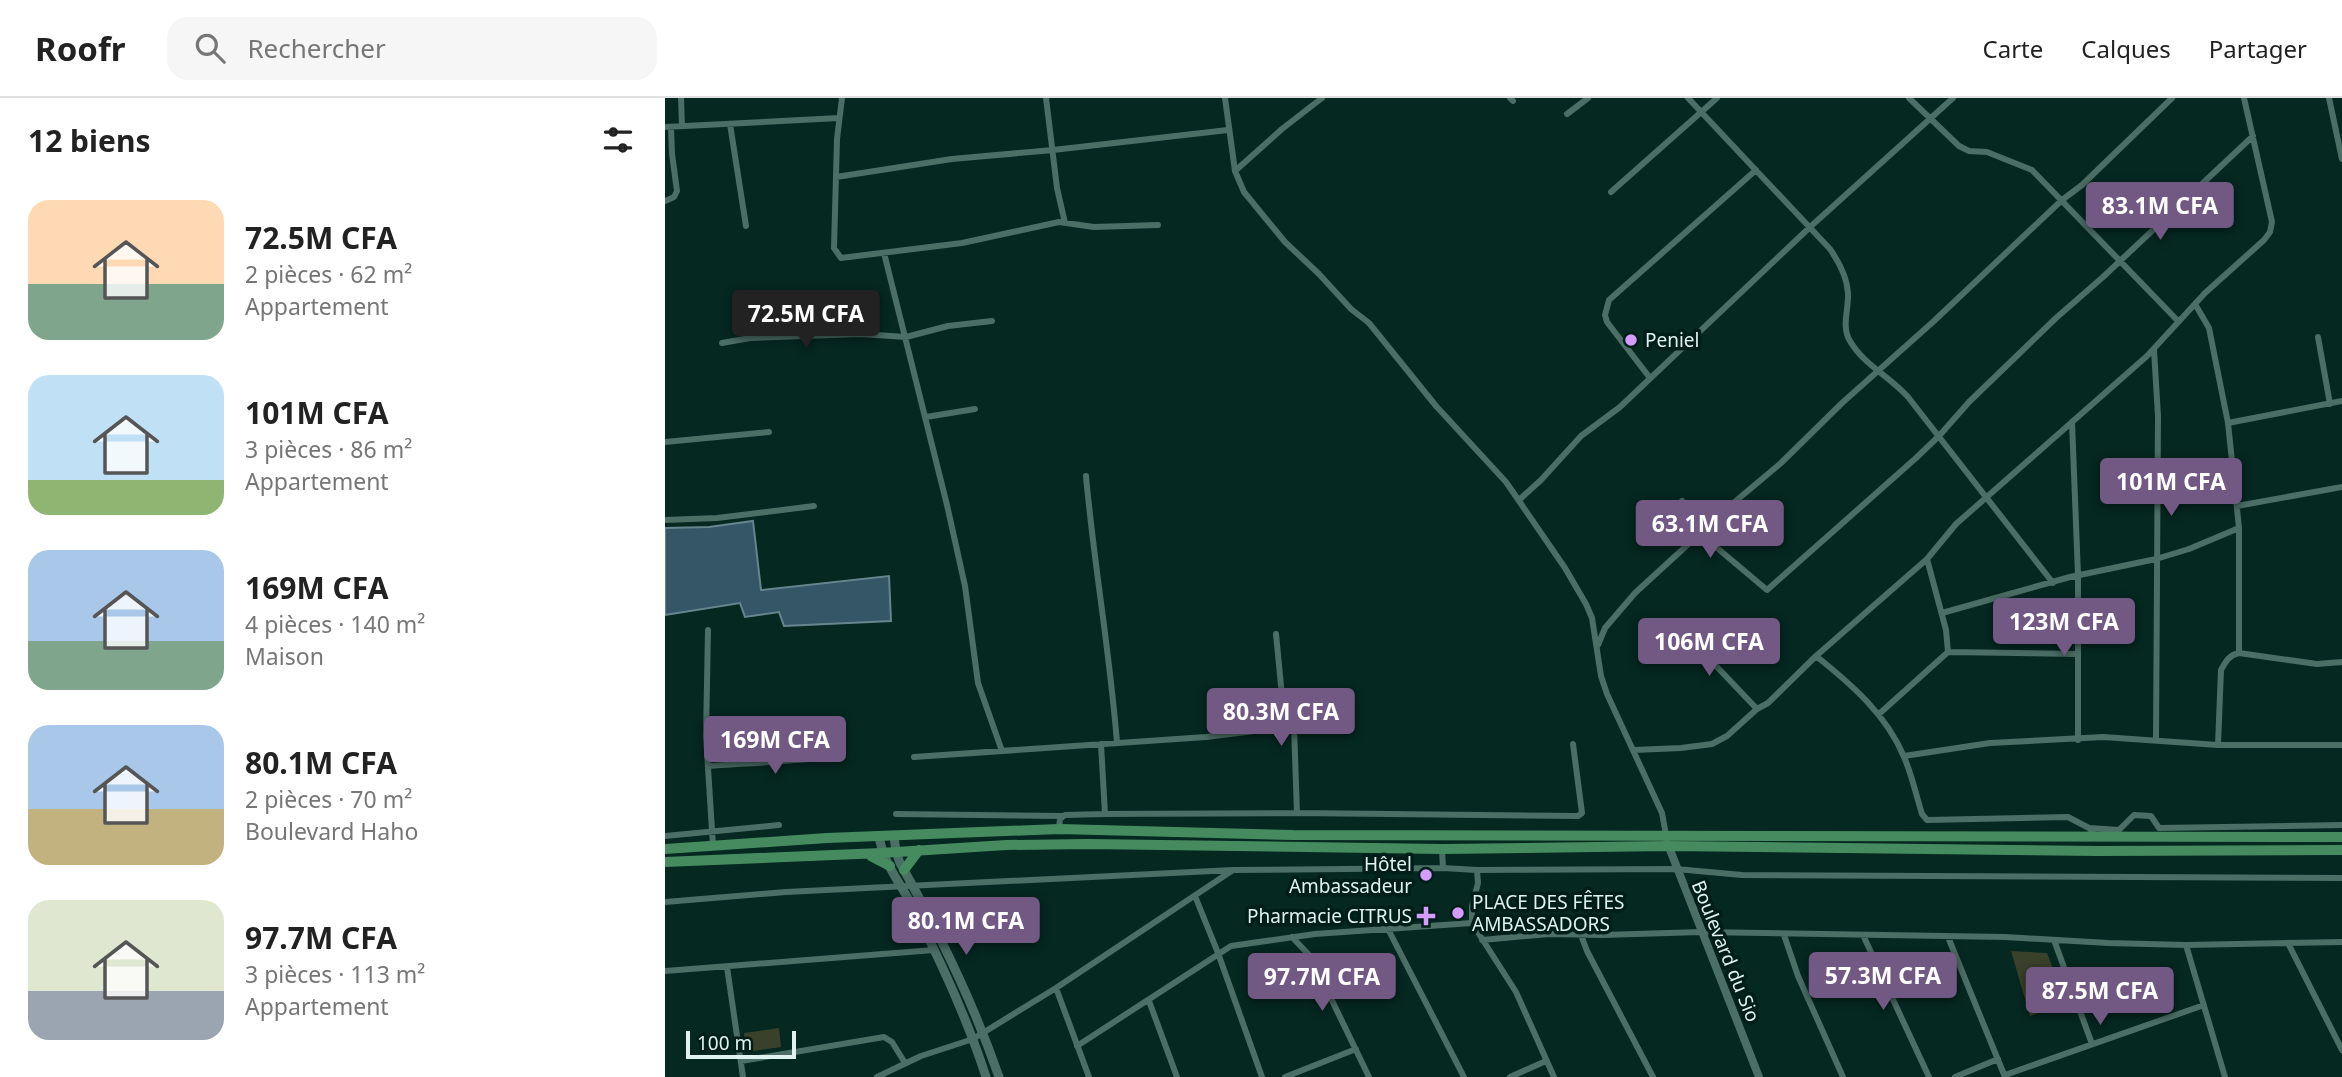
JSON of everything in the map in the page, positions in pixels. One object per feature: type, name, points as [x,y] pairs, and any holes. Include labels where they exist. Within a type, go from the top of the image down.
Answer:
[{"type":"main road","points":[[665,849],[894,835],[1059,829],[1293,835],[2092,832],[2342,837]]},
{"type":"main road","points":[[894,835],[896,852],[907,886],[973,1039],[986,1077]]},
{"type":"main road","points":[[879,836],[881,853],[907,886],[947,950],[999,1077]]},
{"type":"main road","points":[[665,862],[1088,844],[1442,849],[1668,846],[2097,851],[2342,850]]},
{"type":"main road","points":[[904,870],[910,858],[919,850]]},
{"type":"main road","points":[[864,854],[890,866]]},
{"type":"main road","points":[[957,1002],[967,996]]},
{"type":"street","points":[[681,98],[682,126]]},
{"type":"street","points":[[842,98],[836,177],[835,252],[841,258],[962,243],[1039,225],[1158,225]]},
{"type":"street","points":[[1045,98],[1057,188],[1065,223]]},
{"type":"street","points":[[1225,98],[1235,172],[1244,192],[1285,242],[1351,309],[1369,323],[1436,405],[1506,482],[1586,604],[1607,694],[1662,813],[1666,835]]},
{"type":"street","points":[[1235,172],[1282,129],[1322,98]]},
{"type":"street","points":[[1567,114],[1588,98]]},
{"type":"street","points":[[1688,98],[1829,249],[1840,264],[1846,279],[1849,295],[1846,328],[1849,340],[1879,371],[1895,383],[2053,583]]},
{"type":"street","points":[[1611,192],[1717,98]]},
{"type":"street","points":[[1909,98],[1959,146],[1969,151],[1987,152],[2032,170],[2178,321]]},
{"type":"street","points":[[1519,500],[1581,436],[1620,407],[1809,228],[1953,98]]},
{"type":"street","points":[[1598,647],[1605,628],[1635,593],[1781,463],[1842,402],[1879,371],[2062,200],[2083,185],[2172,98]]},
{"type":"street","points":[[1634,750],[1712,744],[1727,736],[1757,709],[1768,703],[1816,656],[1927,559],[1956,524],[2154,349],[2178,321],[2270,232],[2270,209],[2244,98]]},
{"type":"street","points":[[2329,98],[2342,159]]},
{"type":"street","points":[[665,201],[674,197],[677,191],[668,127],[839,118]]},
{"type":"street","points":[[730,124],[746,226]]},
{"type":"street","points":[[836,177],[952,159],[1228,130]]},
{"type":"street","points":[[1682,501],[1703,532],[1731,561],[1767,590],[1939,436],[1969,402],[2056,318],[2253,136]]},
{"type":"street","points":[[1650,378],[1607,322],[1605,316],[1609,300],[1756,170]]},
{"type":"street","points":[[884,253],[965,586],[978,683],[1002,751]]},
{"type":"street","points":[[2195,304],[2209,328],[2228,423],[2239,528],[2239,653]]},
{"type":"street","points":[[722,343],[750,338],[861,334],[906,337],[948,326],[992,321]]},
{"type":"street","points":[[2318,337],[2330,404]]},
{"type":"street","points":[[2154,349],[2158,416],[2156,739]]},
{"type":"street","points":[[2228,423],[2342,401]]},
{"type":"street","points":[[926,417],[975,409]]},
{"type":"street","points":[[2072,422],[2078,575],[2078,740]]},
{"type":"street","points":[[665,442],[769,432]]},
{"type":"street","points":[[1086,476],[1091,536],[1108,644],[1117,743]]},
{"type":"street","points":[[2237,506],[2342,487]]},
{"type":"street","points":[[665,520],[717,518],[814,506]]},
{"type":"street","points":[[1942,613],[2078,575],[2156,559],[2189,549],[2239,528]]},
{"type":"street","points":[[1927,559],[1942,613],[1948,652]]},
{"type":"street","points":[[1680,628],[1757,709]]},
{"type":"street","points":[[708,630],[708,766],[713,846]]},
{"type":"street","points":[[1276,634],[1285,727]]},
{"type":"street","points":[[1879,714],[1948,652],[2077,654]]},
{"type":"street","points":[[2218,745],[2221,670],[2227,659],[2239,653],[2317,664],[2342,662]]},
{"type":"street","points":[[1816,656],[1840,675],[1879,714],[1904,756],[1922,814],[1927,820],[2068,817],[2092,832],[2119,830],[2134,815],[2151,816],[2159,828],[2342,825]]},
{"type":"street","points":[[914,757],[1206,737],[1298,725],[1297,814]]},
{"type":"street","points":[[1904,756],[1990,743],[2103,737],[2218,745],[2342,745]]},
{"type":"street","points":[[1101,744],[1105,814]]},
{"type":"street","points":[[896,814],[1581,816],[1573,744]]},
{"type":"street","points":[[708,766],[790,762],[840,756]]},
{"type":"street","points":[[1059,829],[1062,816]]},
{"type":"street","points":[[1470,835],[1471,817]]},
{"type":"street","points":[[665,836],[779,825]]},
{"type":"street","name":"Boulevard du Sio","points":[[1666,835],[1701,932],[1759,1077]]},
{"type":"street","points":[[1442,849],[1443,868]]},
{"type":"street","points":[[665,902],[907,886],[1233,870],[1677,869],[1742,875],[2342,878]]},
{"type":"street","points":[[877,1077],[921,1056],[973,1039],[1056,988],[1233,870]]},
{"type":"street","points":[[1477,870],[1478,883],[1472,906],[1472,923],[1516,992],[1554,1077]]},
{"type":"street","points":[[1195,895],[1262,1077]]},
{"type":"street","points":[[1077,1046],[1218,953],[1243,943],[1472,923]]},
{"type":"street","points":[[1388,929],[1464,1077]]},
{"type":"street","points":[[1482,940],[1549,934],[1701,932],[2005,937],[2186,945],[2342,942]]},
{"type":"street","points":[[1581,935],[1653,1077]]},
{"type":"street","points":[[1784,935],[1798,976],[1843,1077]]},
{"type":"street","points":[[1863,935],[1929,1077]]},
{"type":"street","points":[[1292,937],[1311,957],[1369,1077]]},
{"type":"street","points":[[1948,937],[2005,1076],[2204,1005]]},
{"type":"street","points":[[2054,940],[2092,1044]]},
{"type":"street","points":[[2288,943],[2342,1050]]},
{"type":"street","points":[[2186,945],[2225,1077]]},
{"type":"street","points":[[665,971],[934,950]]},
{"type":"street","points":[[727,967],[743,1077]]},
{"type":"street","points":[[1056,988],[1089,1077]]},
{"type":"street","points":[[1149,1001],[1177,1077]]},
{"type":"street","points":[[741,1061],[884,1037],[892,1042],[905,1063]]},
{"type":"street","points":[[1285,1077],[1356,1049]]},
{"type":"street","points":[[1955,1077],[1998,1059]]},
{"type":"street","points":[[1510,1077],[1546,1061]]},
{"type":"green space","points":[[2011,951],[2047,953],[2067,1004],[2030,1016]]},
{"type":"green space","points":[[779,1028],[781,1047],[746,1052],[744,1033]]},
{"type":"water","points":[[753,521],[761,590],[889,576],[891,621],[784,626],[779,612],[745,617],[740,603],[665,615],[665,528],[709,527]]},
{"type":"place","name":"Peniel","points":[[1631,340]]},
{"type":"place","name":"Hôtel Ambassadeur","points":[[1426,875]]},
{"type":"place","name":"PLACE DES FÊTES AMBASSADORS","points":[[1458,913]]},
{"type":"place","name":"Pharmacie CITRUS","points":[[1426,916]]}]
